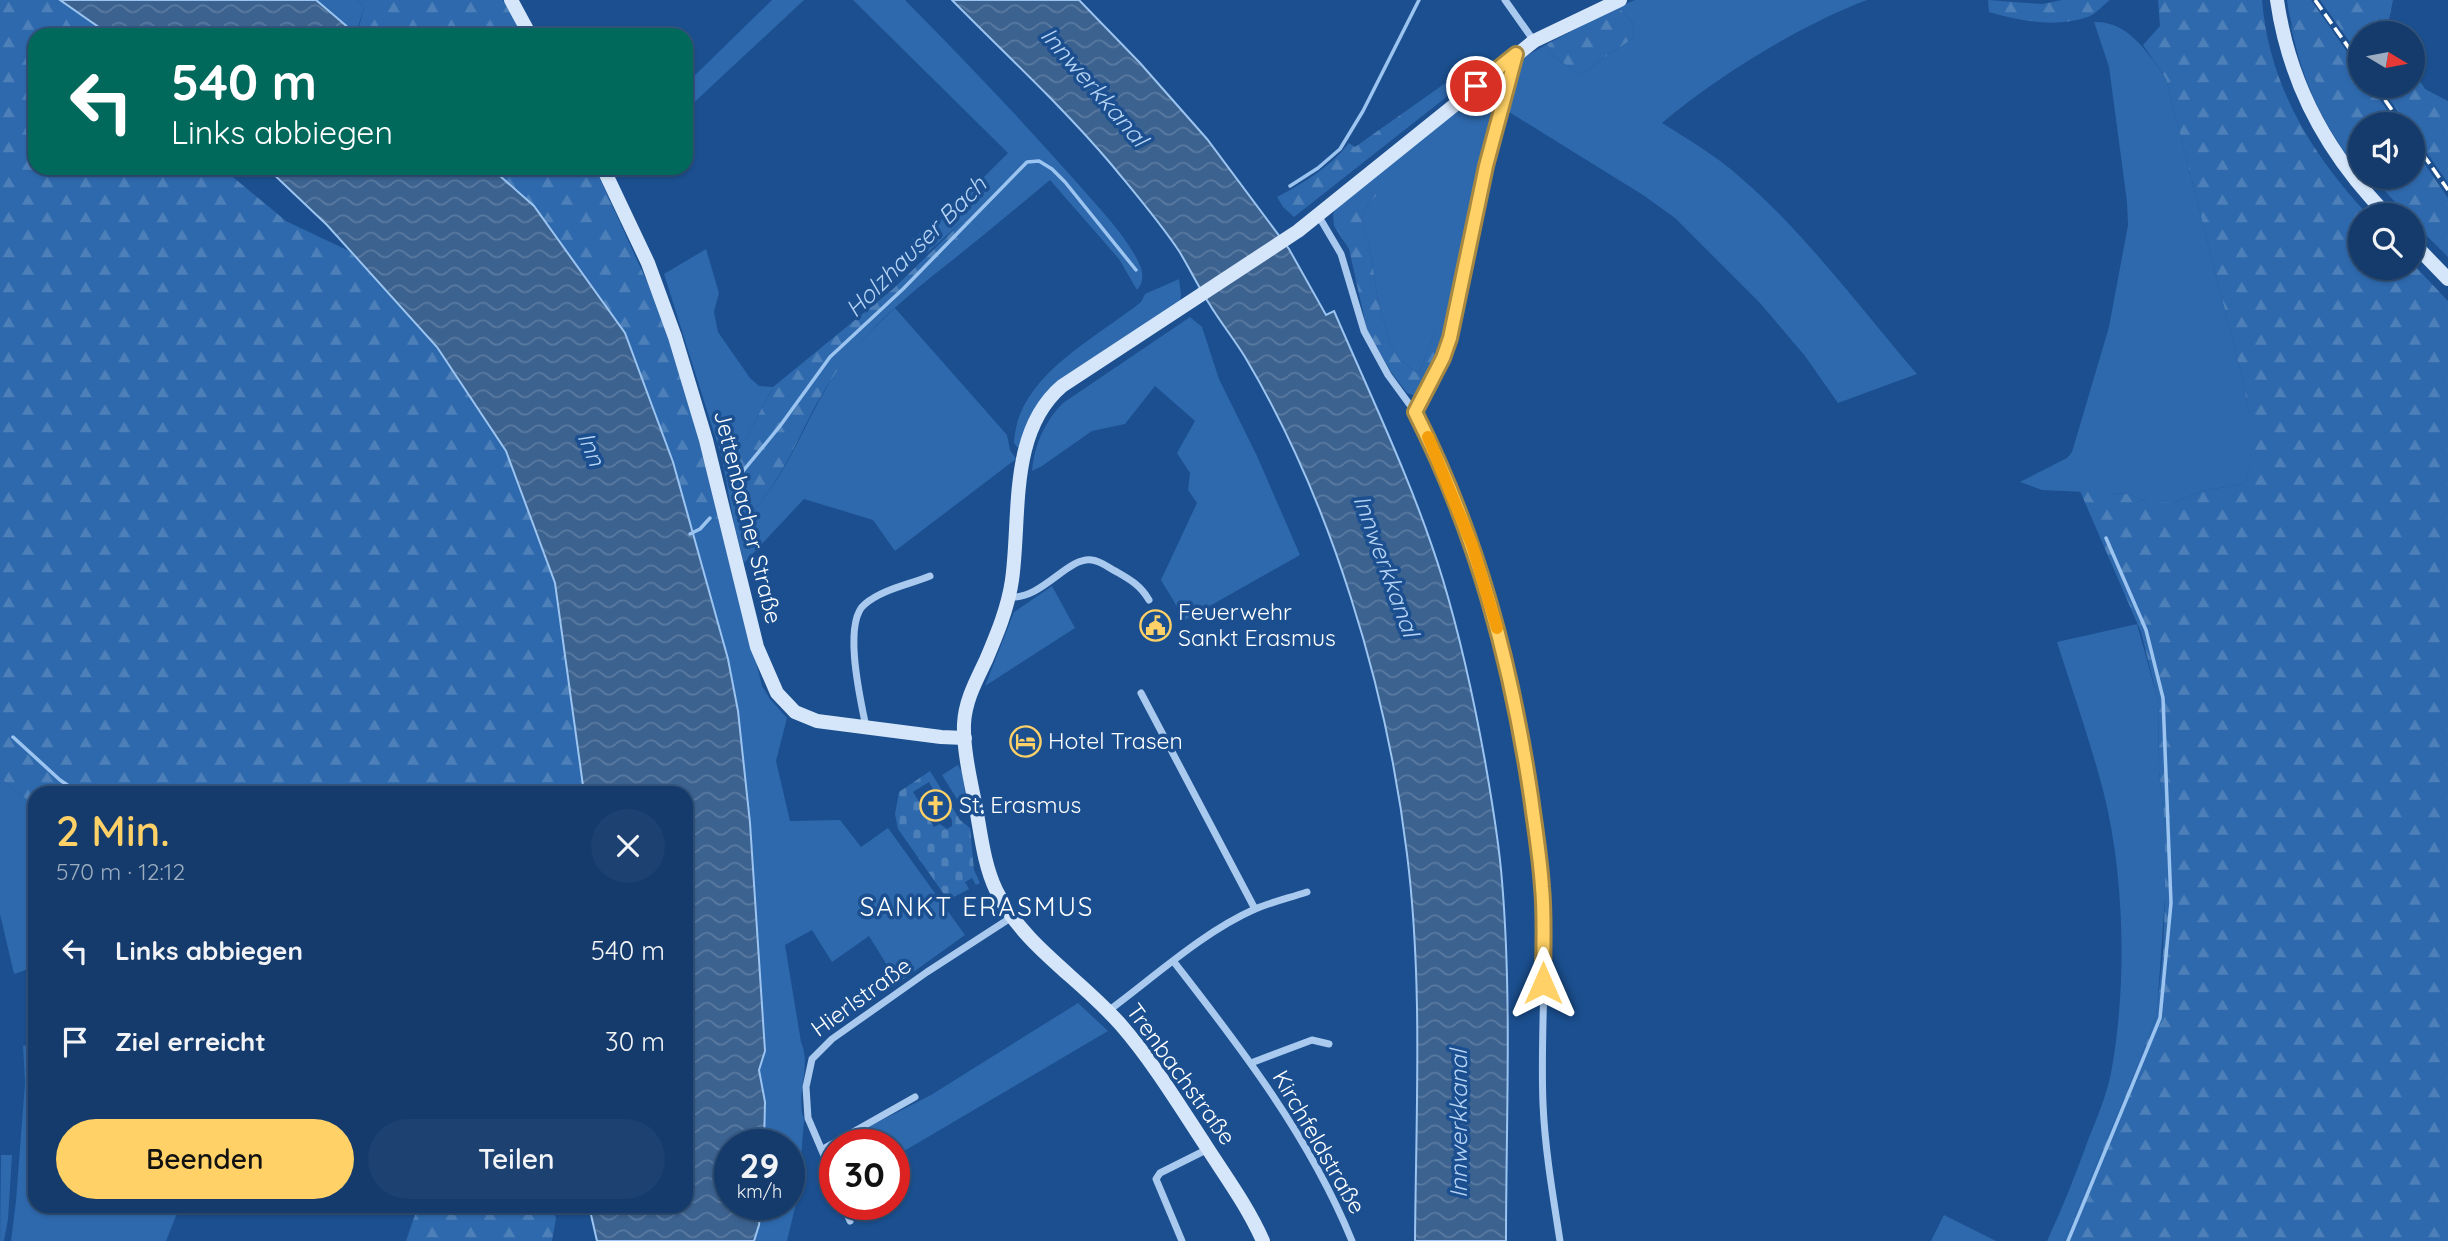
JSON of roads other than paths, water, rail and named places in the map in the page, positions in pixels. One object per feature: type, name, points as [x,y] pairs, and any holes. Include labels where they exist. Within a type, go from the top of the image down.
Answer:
[{"type":"street","points":[[511,0],[526,28]]},
{"type":"street","points":[[1505,0],[1534,41]]},
{"type":"street","name":"Trenbachstraße","points":[[1263,1241],[1234,1188],[1172,1093],[1108,1011],[1030,937],[1012,916],[996,890],[989,869],[974,797],[964,721],[967,703],[1004,617],[1009,597],[1028,438],[1039,412],[1062,386],[1298,231],[1534,41],[1620,0]]},
{"type":"street","points":[[2277,0],[2293,70],[2313,117],[2342,163],[2377,203]]},
{"type":"street","points":[[1415,412],[1443,358],[1450,338],[1486,166],[1516,54]]},
{"type":"street","name":"Jettenbacher Straße","points":[[606,175],[648,263],[675,337],[709,452],[757,647],[779,697],[800,715],[817,721],[965,738]]},
{"type":"street","points":[[1318,215],[1341,254],[1364,331],[1388,375],[1415,412],[1439,459],[1492,607],[1518,715],[1542,888],[1543,1104],[1560,1241]]},
{"type":"street","points":[[2425,255],[2448,279]]},
{"type":"street","points":[[1009,597],[1030,595],[1082,561],[1092,560],[1134,581],[1149,600]]},
{"type":"street","points":[[866,728],[856,672],[856,619],[862,606],[882,593],[930,576]]},
{"type":"street","points":[[1141,693],[1255,909]]},
{"type":"street","points":[[1108,1011],[1210,934],[1255,909],[1307,892]]},
{"type":"street","name":"Hierlstraße","points":[[819,1141],[808,1118],[806,1101],[809,1068],[819,1050],[927,972],[1012,916]]},
{"type":"street","name":"Kirchfeldstraße","points":[[1174,962],[1251,1063],[1322,1177],[1352,1241]]},
{"type":"street","name":"Kirchfeldstraße","points":[[1251,1063],[1312,1040],[1329,1044]]},
{"type":"street","points":[[858,1129],[915,1097]]},
{"type":"street","points":[[1182,1241],[1156,1179],[1160,1173],[1208,1149]]},
{"type":"water","points":[[60,0],[316,0],[349,28],[100,28]]},
{"type":"water","name":"Innwerkkanal","points":[[952,0],[1079,0],[1140,63],[1207,139],[1289,249],[1326,315],[1334,311],[1392,444],[1432,546],[1450,603],[1485,761],[1499,851],[1505,926],[1508,1016],[1506,1241],[1415,1241],[1417,999],[1412,902],[1398,791],[1370,662],[1351,597],[1304,472],[1245,357],[1163,229],[1073,121]]},
{"type":"water","name":"Inn","points":[[274,175],[499,175],[534,206],[625,333],[673,462],[728,659],[738,711],[750,823],[765,1051],[759,1070],[765,1102],[764,1129],[714,1129],[714,1220],[759,1220],[754,1241],[597,1241],[591,1213],[693,1213],[693,786],[583,786],[555,583],[506,451],[437,347],[327,225]]},
{"type":"waterway","name":"Holzhauser Bach","points":[[1290,186],[1318,168],[1340,149],[1363,111],[1419,0]]},
{"type":"waterway","name":"Holzhauser Bach","points":[[734,482],[780,426],[830,357],[903,289],[1027,162],[1039,161],[1052,169],[1136,270]]},
{"type":"waterway","name":"Holzhauser Bach","points":[[690,534],[700,529],[710,518]]},
{"type":"waterway","points":[[2068,1241],[2160,1018],[2171,903],[2163,698],[2146,630],[2106,538]]},
{"type":"waterway","points":[[13,737],[69,786]]},
{"type":"railway","points":[[2315,0],[2348,47]]},
{"type":"railway","points":[[2384,98],[2393,112]]},
{"type":"railway","points":[[2425,157],[2448,190]]},
{"type":"place","name":"Feuerwehr Sankt Erasmus","points":[[1155,625]]},
{"type":"place","name":"Hotel Trasen","points":[[1025,741]]},
{"type":"place","name":"St. Erasmus","points":[[936,805]]},
{"type":"district","name":"SANKT ERASMUS","points":[[977,907]]}]
